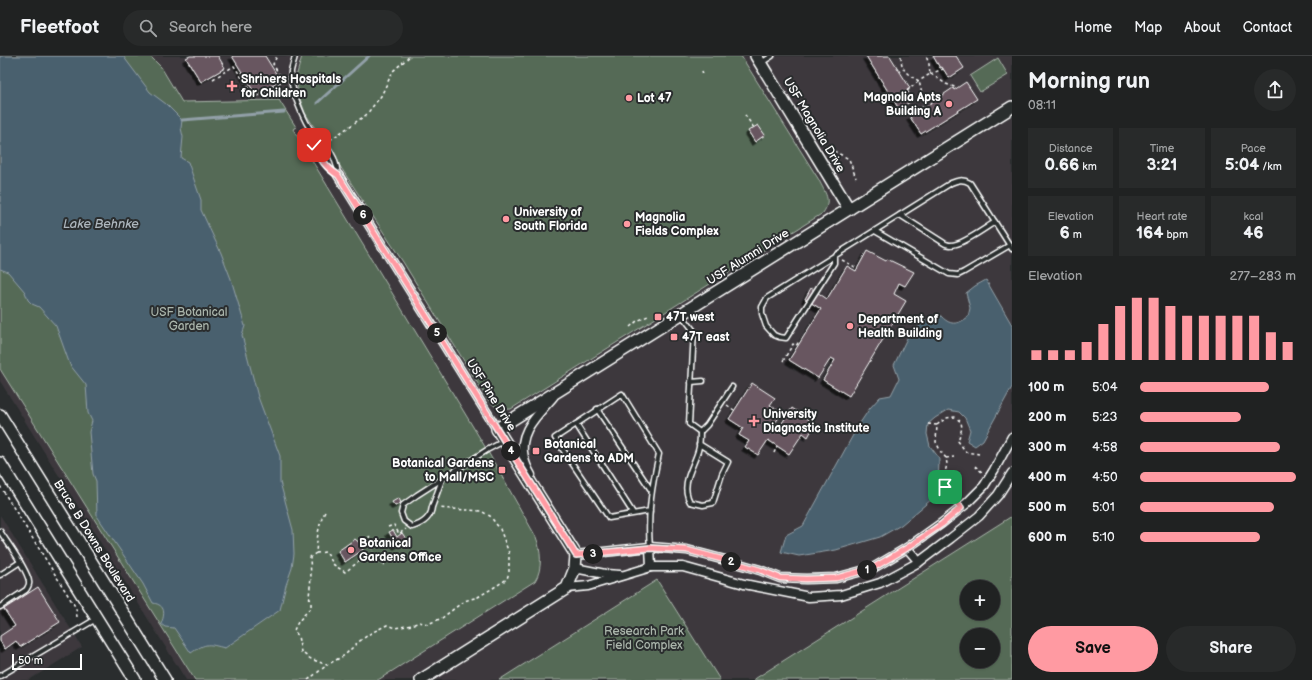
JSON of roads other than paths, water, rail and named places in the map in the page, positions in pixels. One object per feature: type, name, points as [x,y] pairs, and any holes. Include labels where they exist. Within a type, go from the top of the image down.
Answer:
[{"type":"street","name":"USF Magnolia Drive","points":[[758,60],[849,209]]},
{"type":"street","name":"USF Alumni Drive","points":[[497,429],[1012,107]]},
{"type":"street","name":"USF Pine Drive","points":[[338,175],[576,555]]},
{"type":"street","points":[[539,496],[524,458],[522,446],[524,433],[529,424],[558,391]]},
{"type":"street","name":"Bruce B Downs Boulevard","points":[[0,415],[165,680]]},
{"type":"street","points":[[567,588],[575,568],[576,555],[650,548],[687,550],[760,570],[780,578],[836,578],[873,568],[907,548],[942,524],[961,508],[984,486],[1012,437]]},
{"type":"street","points":[[0,463],[134,680]]},
{"type":"street","points":[[421,680],[567,588],[588,586],[651,567],[683,567],[744,584],[809,597],[841,595],[880,583],[919,562],[979,516],[998,495],[1012,473]]},
{"type":"street","points":[[650,548],[651,567]]},
{"type":"street","points":[[907,548],[919,562]]},
{"type":"street","points":[[575,568],[605,574],[625,575]]},
{"type":"lane","points":[[296,56],[291,71],[294,93],[303,116],[313,134],[325,144],[332,154],[337,165],[338,175]]},
{"type":"lane","points":[[758,60],[772,56]]},
{"type":"lane","points":[[313,134],[314,145],[319,155],[329,170],[338,175]]},
{"type":"lane","points":[[834,256],[834,263],[786,338],[774,335],[763,320],[762,307],[764,302],[772,295],[834,256],[875,231],[951,183],[957,180],[964,180],[970,183],[1011,247],[964,272],[953,275],[875,231]]},
{"type":"lane","points":[[900,215],[944,243],[950,245],[956,245],[995,222]]},
{"type":"lane","points":[[681,314],[694,331],[689,424],[700,432]]},
{"type":"lane","points":[[691,382],[703,381]]},
{"type":"lane","points":[[699,444],[728,462],[722,474],[713,503],[702,505],[690,502],[687,496],[687,478],[699,449],[699,444],[700,432],[707,425],[732,387]]},
{"type":"lane","points":[[650,512],[609,518],[555,438],[622,394],[659,454],[651,490],[650,548]]},
{"type":"lane","points":[[597,409],[651,490]]},
{"type":"lane","points":[[576,424],[633,514]]},
{"type":"lane","points":[[443,478],[432,507],[432,512],[428,518],[418,526],[412,527],[404,521],[401,513],[403,505],[417,494],[443,478],[505,441]]},
{"type":"lane","points":[[0,531],[20,562],[29,582],[29,586],[26,590],[0,607]]},
{"type":"lane","points":[[0,575],[20,562]]},
{"type":"lane","points":[[0,676],[97,619]]},
{"type":"water","name":"Lake Behnke","points":[[0,56],[123,56],[150,92],[166,104],[182,120],[181,128],[183,137],[181,158],[188,162],[201,200],[201,210],[231,279],[245,326],[242,335],[258,397],[280,456],[280,482],[293,530],[294,554],[292,568],[280,610],[225,648],[208,645],[191,653],[174,628],[165,627],[161,624],[164,613],[162,608],[153,603],[143,584],[97,516],[96,481],[93,474],[89,432],[92,421],[88,413],[86,385],[70,365],[56,326],[39,307],[32,304],[28,300],[25,292],[8,272],[0,269]]},
{"type":"water","points":[[986,280],[1012,325],[1012,387],[983,440],[975,446],[967,441],[970,430],[965,418],[959,412],[948,410],[928,424],[927,434],[930,446],[939,458],[938,494],[901,525],[880,537],[836,550],[799,556],[781,552],[786,535],[803,526],[858,426],[870,408],[880,397],[891,395],[899,379],[894,365],[908,336],[930,317],[940,315],[950,323],[957,323],[968,317],[970,308],[966,293]]},
{"type":"waterway","points":[[317,103],[369,56]]},
{"type":"waterway","points":[[182,120],[284,112]]},
{"type":"place","name":"Shriners Hospitals for Children","points":[[232,86]]},
{"type":"place","name":"Lot 47","points":[[629,98]]},
{"type":"place","name":"Magnolia Apts Building A","points":[[949,104]]},
{"type":"place","name":"University of South Florida","points":[[506,219]]},
{"type":"place","name":"Magnolia Fields Complex","points":[[627,224]]},
{"type":"place","name":"47T west","points":[[658,317]]},
{"type":"place","name":"Department of Health Building","points":[[850,326]]},
{"type":"place","name":"47T east","points":[[674,337]]},
{"type":"place","name":"University Diagnostic Institute","points":[[754,421]]},
{"type":"place","name":"Botanical Gardens to ADM","points":[[536,451]]},
{"type":"place","name":"Botanical Gardens to Mall/MSC","points":[[502,470]]},
{"type":"place","name":"Botanical Gardens Office","points":[[351,550]]},
{"type":"park label","name":"USF Botanical Garden","points":[[189,319]]},
{"type":"park label","name":"Research Park Field Complex","points":[[644,638]]}]
